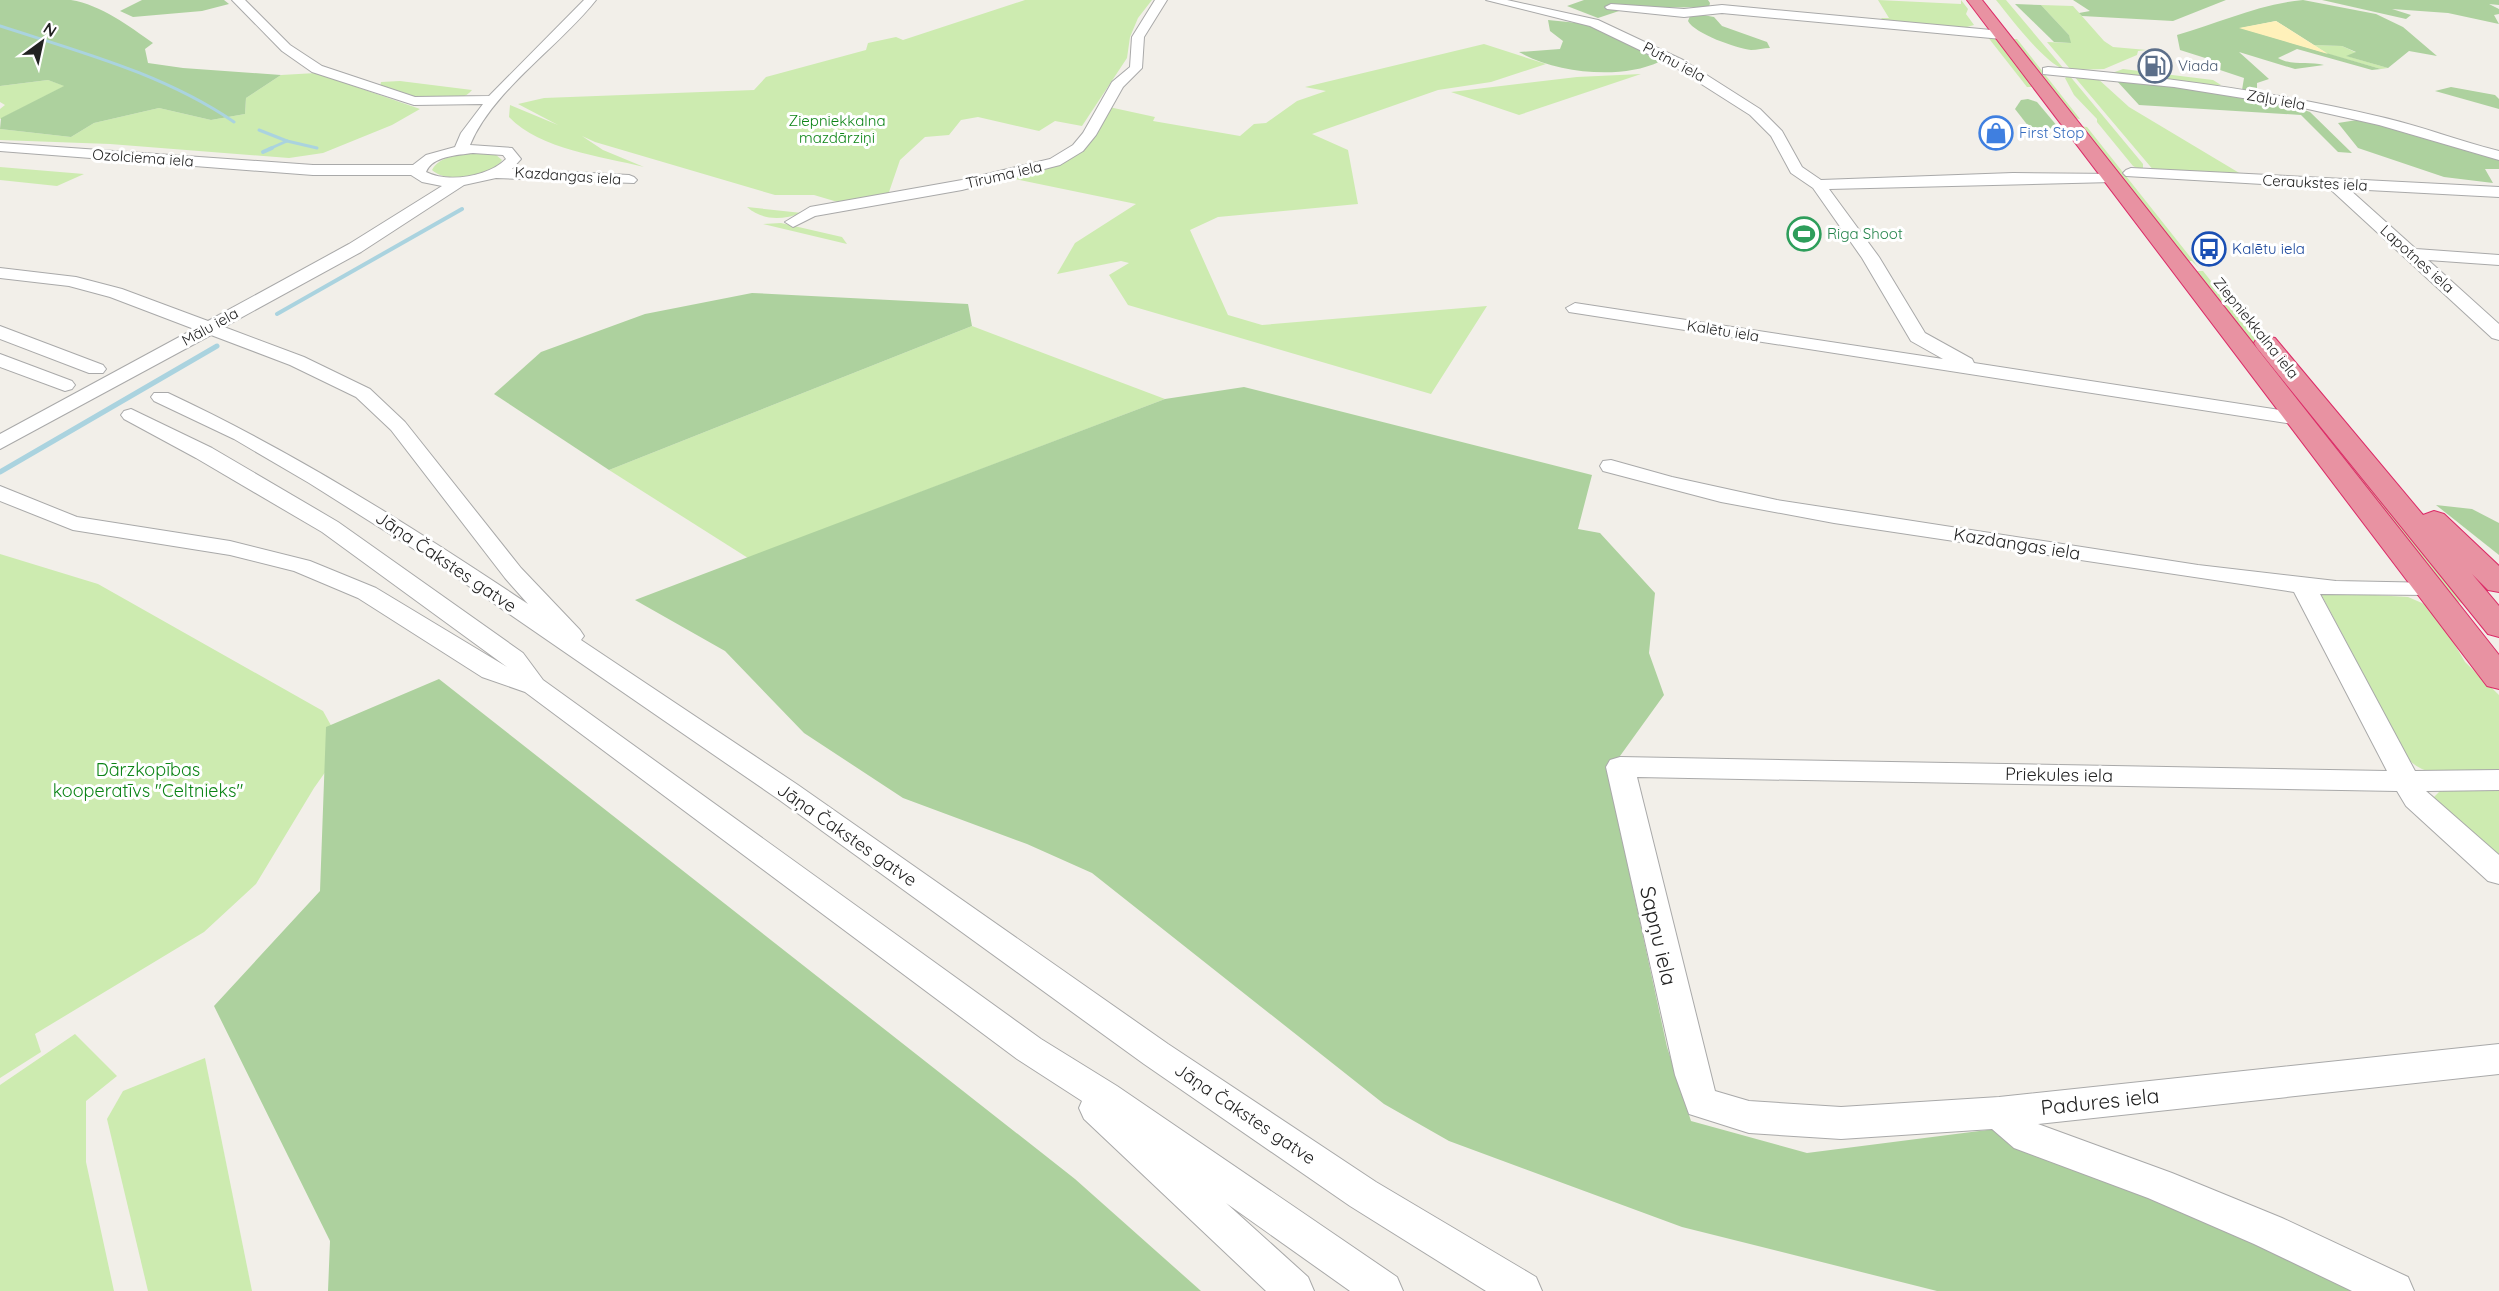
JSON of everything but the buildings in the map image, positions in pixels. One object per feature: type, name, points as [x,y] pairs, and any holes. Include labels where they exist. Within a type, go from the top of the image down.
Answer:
[{"type":"highway","name":"Ziepniekkalna iela","points":[[1974,0],[2048,71],[2078,121]]},
{"type":"highway","name":"Ziepniekkalna iela","points":[[1991,0],[2012,37],[2122,175],[2298,419],[2499,678]]},
{"type":"highway","name":"Ziepniekkalna iela","points":[[2122,175],[2151,198]]},
{"type":"highway","name":"Ziepniekkalna iela","points":[[2253,326],[2499,627]]},
{"type":"highway","points":[[2364,460],[2457,539],[2499,583]]},
{"type":"highway","name":"Ziepniekkalna iela","points":[[2428,588],[2499,634]]},
{"type":"street","points":[[238,0],[286,48],[317,69],[414,101],[493,100]]},
{"type":"street","name":"Tīruma iela","points":[[793,222],[810,212],[1007,176],[1045,166],[1064,156],[1089,135],[1117,85],[1136,68],[1138,37],[1161,0]]},
{"type":"street","name":"Putnu iela","points":[[1492,0],[1594,23],[1658,52],[1743,103],[1767,122],[1777,134],[1796,170],[1818,185],[1870,257],[1918,337],[1978,371]]},
{"type":"street","points":[[1569,16],[1631,0]]},
{"type":"street","points":[[461,150],[468,133],[476,126],[493,100],[588,2],[603,5],[572,38],[540,53]]},
{"type":"street","points":[[1611,7],[1684,13],[1722,9],[2012,37]]},
{"type":"street","points":[[558,34],[578,31]]},
{"type":"street","name":"Zāļu iela","points":[[2048,71],[2167,81],[2320,108],[2384,122],[2499,156]]},
{"type":"street","points":[[476,126],[484,148]]},
{"type":"street","name":"Ozolciema iela","points":[[0,147],[285,168],[423,165],[461,150],[484,148],[507,151],[514,159],[511,164]]},
{"type":"street","points":[[423,165],[423,177],[431,180],[460,181],[495,173],[511,164]]},
{"type":"street","name":"Kazdangas iela","points":[[495,173],[629,180],[511,164]]},
{"type":"street","name":"Ceraukstes iela","points":[[1818,185],[2122,175],[2499,192]]},
{"type":"street","name":"Mālu iela","points":[[417,206],[417,199],[431,180]]},
{"type":"street","name":"Mālu iela","points":[[0,443],[356,248],[387,229],[417,206],[432,200],[460,181]]},
{"type":"street","name":"Lapotnes iela","points":[[2334,184],[2499,334]]},
{"type":"street","points":[[2412,254],[2499,260]]},
{"type":"street","points":[[0,273],[70,281],[116,293],[343,381],[363,393],[398,426],[513,573],[561,622],[586,657]]},
{"type":"street","name":"Kalētu iela","points":[[1575,308],[2298,419]]},
{"type":"street","points":[[0,332],[96,369]]},
{"type":"street","points":[[0,360],[64,385]]},
{"type":"street","name":"Jāņa Čakstes gatve","points":[[161,397],[241,435],[317,478],[436,553],[788,792],[1156,1054],[1363,1194],[1522,1291]]},
{"type":"street","name":"Jāņa Čakstes gatve","points":[[131,415],[258,483],[330,527],[514,659],[534,686]]},
{"type":"street","name":"Kazdangas iela","points":[[1611,466],[1653,479],[1782,507],[2304,587],[2379,591],[2428,588]]},
{"type":"street","name":"Jāņa Čakstes gatve","points":[[0,493],[73,523],[230,548],[302,566],[367,593],[491,671],[534,686],[1029,1049],[1105,1097],[1383,1291]]},
{"type":"street","points":[[2304,587],[2416,799],[2499,873]]},
{"type":"street","name":"Priekules iela","points":[[1620,767],[2406,781],[2499,780]]},
{"type":"street","name":"Sapņu iela","points":[[1620,767],[1689,1064],[1702,1103]]},
{"type":"street","points":[[1029,1049],[1147,1153],[1294,1291]]},
{"type":"street","name":"Padures iela","points":[[1702,1103],[1749,1117],[1841,1123],[1999,1113],[2499,1059]]},
{"type":"street","points":[[1999,1113],[2010,1125],[2027,1137],[2170,1189],[2268,1231],[2394,1291]]},
{"type":"green space","points":[[0,0],[71,0],[93,6],[153,43],[145,49],[148,63],[183,68],[281,75],[246,98],[245,114],[211,120],[159,108],[94,123],[71,137],[0,129],[1,118],[64,86],[48,80],[0,86]]},
{"type":"green space","points":[[142,0],[224,0],[229,4],[202,11],[133,17],[120,11]]},
{"type":"green space","name":"Ziepniekkalna mazdārziņi","points":[[1025,0],[1152,0],[1138,18],[1130,37],[1127,58],[1082,126],[1055,121],[1039,131],[978,117],[961,120],[949,135],[925,137],[900,160],[888,195],[841,203],[814,195],[775,195],[595,142],[582,136],[603,150],[644,167],[572,150],[538,137],[509,117],[510,105],[558,125],[518,104],[544,98],[754,90],[766,77],[866,50],[868,43],[896,37],[903,40]]},
{"type":"green space","points":[[1584,0],[1708,0],[1710,3],[1709,7],[1628,8],[1598,18],[1567,6]]},
{"type":"green space","points":[[1878,0],[1961,4],[1961,0],[1968,9],[1966,14],[1974,25],[1960,29],[1883,20],[1881,18],[1889,18]]},
{"type":"green space","points":[[1996,0],[2006,0],[2064,69],[2038,49]]},
{"type":"green space","points":[[2073,0],[2226,0],[2173,21],[2082,16],[2079,13],[2090,11]]},
{"type":"green space","points":[[2303,0],[2376,14],[2403,27],[2437,56],[2409,51],[2388,68],[2346,56],[2356,52],[2342,46],[2314,45],[2276,21],[2241,28],[2381,69],[2372,70],[2297,49],[2278,58],[2289,62],[2324,65],[2295,69],[2239,52],[2269,79],[2257,83],[2257,91],[2242,90],[2244,78],[2220,70],[2221,63],[2180,50],[2177,35],[2271,5]]},
{"type":"green space","points":[[2322,0],[2499,0],[2499,5],[2489,4],[2499,9],[2499,14],[2494,15],[2499,24],[2448,13],[2392,9],[2411,15],[2406,19]]},
{"type":"green space","points":[[2015,4],[2041,5],[2069,35],[2071,43],[2054,42]]},
{"type":"green space","points":[[2041,5],[2073,6],[2104,41],[2113,47],[2147,50],[2138,51],[2137,55],[2104,69],[2071,70],[2047,42],[2070,43],[2069,35]]},
{"type":"green space","points":[[1690,16],[1714,17],[1722,26],[1767,42],[1770,48],[1744,49],[1707,35],[1688,21]]},
{"type":"green space","points":[[1548,20],[1588,24],[1621,38],[1659,62],[1626,71],[1588,72],[1551,65],[1519,52],[1560,49],[1563,41],[1550,31]]},
{"type":"green space","points":[[1987,36],[1999,40],[2034,87],[2027,87]]},
{"type":"green space","points":[[2011,39],[2017,39],[2080,119],[2073,118]]},
{"type":"green space","points":[[1484,44],[1546,64],[1491,82],[1438,90],[1312,134],[1348,150],[1358,204],[1218,217],[1190,230],[1228,315],[1262,325],[1487,306],[1431,394],[1128,305],[1109,275],[1129,263],[1121,261],[1057,274],[1075,243],[1136,204],[1010,178],[1078,152],[1109,107],[1155,117],[1153,121],[1240,136],[1254,124],[1266,123],[1297,101],[1326,91],[1305,87]]},
{"type":"green space","points":[[2314,45],[2342,46],[2357,53],[2347,56],[2388,68],[2381,69],[2328,54]]},
{"type":"green space","points":[[2123,69],[2213,80],[2221,85],[2205,86],[2112,73]]},
{"type":"green space","points":[[316,73],[420,109],[392,125],[323,153],[289,158],[110,144],[0,140],[0,129],[71,137],[94,123],[159,108],[211,120],[245,114],[246,98],[281,75]]},
{"type":"green space","points":[[1641,74],[1519,115],[1451,92],[1577,77]]},
{"type":"green space","points":[[2069,75],[2143,164],[2143,171],[2133,166],[2097,122],[2097,119],[2074,95],[2065,78]]},
{"type":"green space","points":[[2073,75],[2097,78],[2129,107],[2241,174],[2155,172]]},
{"type":"green space","points":[[48,80],[65,86],[0,119],[0,109],[5,105],[0,102],[0,86]]},
{"type":"green space","points":[[2116,80],[2150,81],[2284,103],[2310,112],[2352,153],[2338,152],[2301,115],[2139,105]]},
{"type":"green space","points":[[400,81],[472,90],[464,96],[441,100],[414,97],[380,87],[381,82]]},
{"type":"green space","points":[[2451,87],[2495,95],[2499,99],[2499,109],[2435,91]]},
{"type":"green space","points":[[2028,99],[2037,102],[2058,127],[2050,131],[2029,127],[2015,109],[2021,100]]},
{"type":"green space","points":[[2357,120],[2379,121],[2499,157],[2499,169],[2485,169],[2493,183],[2444,177],[2358,148],[2338,123]]},
{"type":"green space","points":[[2080,126],[2087,127],[2199,268],[2192,261],[2184,261]]},
{"type":"green space","points":[[475,153],[495,154],[502,160],[488,171],[468,177],[447,177],[432,170],[435,165],[445,159]]},
{"type":"green space","points":[[0,167],[84,174],[57,186],[0,180]]},
{"type":"green space","points":[[747,207],[802,213],[773,218],[760,215]]},
{"type":"green space","points":[[781,223],[842,237],[847,244],[763,224]]},
{"type":"green space","points":[[2194,271],[2203,271],[2469,607],[2453,599]]},
{"type":"green space","points":[[752,293],[968,304],[972,326],[609,470],[494,394],[541,352],[645,314]]},
{"type":"green space","points":[[972,326],[1165,399],[748,558],[609,470]]},
{"type":"green space","points":[[1244,387],[1592,475],[1578,529],[1600,533],[1655,593],[1649,653],[1664,695],[1620,756],[1611,788],[1667,1047],[1691,1121],[1807,1153],[1995,1129],[2360,1291],[1937,1291],[1682,1227],[1449,1141],[1384,1104],[1092,873],[1027,844],[903,798],[804,733],[725,651],[635,600],[1165,399]]},
{"type":"green space","points":[[2436,505],[2472,509],[2499,523],[2499,555]]},
{"type":"green space","name":"Dārzkopības kooperatīvs \"Celtnieks\"","points":[[0,554],[98,584],[323,711],[343,747],[314,788],[256,884],[204,932],[35,1034],[41,1052],[0,1078]]},
{"type":"green space","points":[[2325,592],[2408,597],[2436,613],[2465,662],[2499,695],[2499,774],[2439,774],[2418,767],[2409,760],[2321,594]]},
{"type":"green space","points":[[439,679],[1075,1179],[1201,1291],[328,1291],[330,1241],[214,1006],[320,891],[326,727]]},
{"type":"green space","points":[[2499,789],[2499,867],[2435,806],[2434,797],[2440,791]]},
{"type":"green space","points":[[75,1034],[117,1076],[86,1101],[86,1162],[114,1291],[0,1291],[0,1085]]},
{"type":"green space","points":[[205,1058],[252,1291],[148,1291],[107,1119],[123,1091]]},
{"type":"sand","points":[[2276,21],[2328,54],[2239,28]]},
{"type":"waterway","points":[[0,26],[91,55],[150,77],[179,90],[234,122]]},
{"type":"waterway","points":[[259,130],[287,141]]},
{"type":"waterway","points":[[269,149],[287,141]]},
{"type":"waterway","points":[[287,141],[317,148]]},
{"type":"waterway","points":[[263,152],[272,148]]},
{"type":"waterway","points":[[277,314],[462,209]]},
{"type":"waterway","points":[[0,472],[217,346]]},
{"type":"place","name":"Viada","points":[[2155,66]]},
{"type":"place","name":"First Stop","points":[[1996,133]]},
{"type":"place","name":"Riga Shoot","points":[[1804,234]]},
{"type":"place","name":"Kalētu iela","points":[[2209,249]]}]
